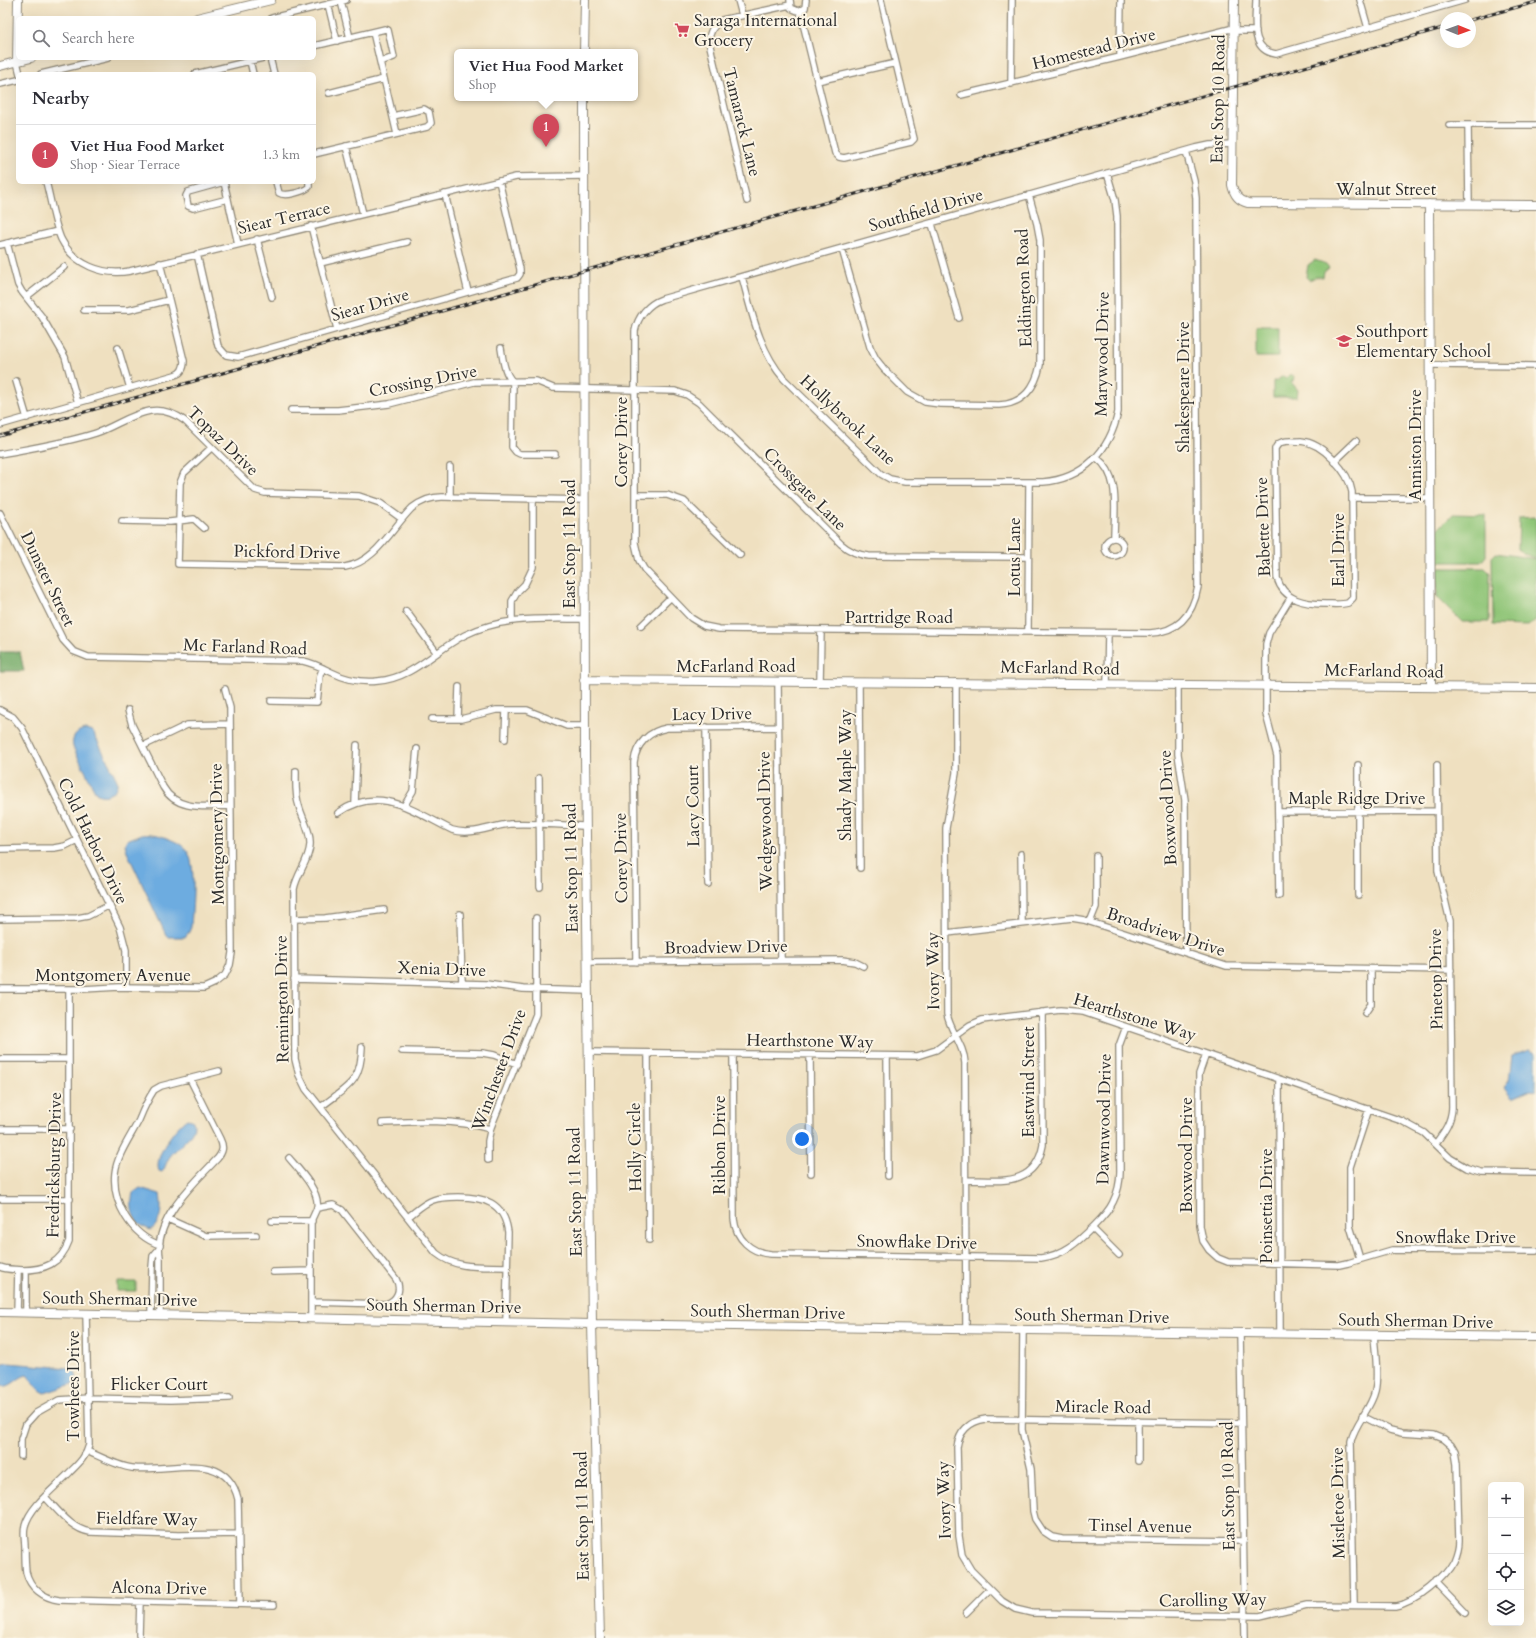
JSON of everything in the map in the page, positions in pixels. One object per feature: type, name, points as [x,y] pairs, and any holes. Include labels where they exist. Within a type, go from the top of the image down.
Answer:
[{"type":"street","points":[[18,0],[18,16]]},
{"type":"street","points":[[205,16],[271,0]]},
{"type":"street","points":[[584,49],[585,0]]},
{"type":"street","points":[[738,0],[742,15],[790,2],[794,10],[800,11],[806,6],[808,0]]},
{"type":"street","points":[[800,11],[835,152],[838,157],[844,158],[914,140],[881,0]]},
{"type":"street","points":[[1011,84],[1012,0]]},
{"type":"street","points":[[1120,0],[1120,57]]},
{"type":"street","name":"East Stop 10 Road","points":[[1234,0],[1232,185],[1237,197]]},
{"type":"street","points":[[1256,0],[1257,40],[1261,47],[1276,54],[1464,0]]},
{"type":"street","points":[[1360,0],[1368,28]]},
{"type":"street","points":[[280,16],[344,1],[350,38]]},
{"type":"street","points":[[328,4],[337,41]]},
{"type":"street","name":"Tamarack Lane","points":[[742,15],[722,20],[713,27],[709,36],[709,42],[747,201]]},
{"type":"street","points":[[316,46],[387,29],[394,57],[380,62]]},
{"type":"street","name":"Homestead Drive","points":[[961,95],[1234,30],[1256,31]]},
{"type":"street","points":[[373,32],[397,134]]},
{"type":"street","points":[[0,66],[24,60]]},
{"type":"street","points":[[49,72],[100,60]]},
{"type":"street","points":[[205,72],[254,60]]},
{"type":"street","points":[[270,60],[274,72]]},
{"type":"street","points":[[250,61],[253,72]]},
{"type":"street","points":[[17,62],[20,72]]},
{"type":"street","points":[[817,81],[896,62]]},
{"type":"street","points":[[329,93],[384,79]]},
{"type":"street","points":[[0,84],[16,80]]},
{"type":"street","name":"East Stop 11 Road","points":[[584,101],[584,680],[592,1324],[600,1638]]},
{"type":"street","points":[[316,154],[428,126],[431,123],[428,111],[424,108],[393,116]]},
{"type":"street","points":[[1449,125],[1536,125]]},
{"type":"street","points":[[1468,125],[1468,204]]},
{"type":"street","name":"Southfield Drive","points":[[637,324],[648,308],[658,301],[1186,151],[1210,145],[1233,144]]},
{"type":"street","points":[[346,146],[363,214]]},
{"type":"street","name":"Shakespeare Drive","points":[[1183,620],[1190,612],[1194,604],[1198,587],[1196,198],[1194,181],[1186,151]]},
{"type":"street","name":"Marywood Drive","points":[[1029,482],[1050,482],[1082,470],[1097,458],[1111,436],[1116,422],[1118,408],[1117,216],[1115,200],[1107,173]]},
{"type":"street","name":"Siear Terrace","points":[[46,184],[58,231],[71,253],[84,264],[96,269],[108,272],[123,272],[518,176],[584,176]]},
{"type":"street","name":"Siear Drive","points":[[197,254],[218,346],[226,355],[238,357],[515,279],[520,274],[520,268],[499,181]]},
{"type":"street","points":[[217,184],[188,192],[186,196],[188,206],[192,208],[228,199]]},
{"type":"street","points":[[224,184],[238,244]]},
{"type":"street","points":[[276,184],[278,193],[283,195],[305,190],[309,187],[309,184]]},
{"type":"street","points":[[445,194],[468,292]]},
{"type":"street","name":"Eddington Road","points":[[842,249],[870,347],[880,365],[911,395],[922,401],[937,404],[1004,404],[1021,398],[1031,390],[1037,379],[1040,362],[1040,240],[1038,224],[1029,195]]},
{"type":"street","name":"Walnut Street","points":[[1237,197],[1248,203],[1536,205]]},
{"type":"street","name":"Anniston Drive","points":[[1429,204],[1432,687]]},
{"type":"street","points":[[932,224],[959,318]]},
{"type":"street","points":[[311,226],[337,329]]},
{"type":"street","points":[[0,245],[58,231]]},
{"type":"street","points":[[258,239],[272,297]]},
{"type":"street","points":[[320,263],[407,242]]},
{"type":"street","points":[[7,243],[17,282],[26,297],[42,317],[65,357],[78,403]]},
{"type":"street","points":[[0,425],[175,376],[182,370],[184,361],[160,263]]},
{"type":"street","points":[[26,297],[64,267]]},
{"type":"street","name":"Hollybrook Lane","points":[[742,277],[761,342],[773,366],[784,379],[879,472],[890,478],[905,482],[1029,482]]},
{"type":"street","points":[[84,310],[124,310],[168,300]]},
{"type":"street","name":"Corey Drive","points":[[637,324],[635,331],[635,543],[639,560]]},
{"type":"street","points":[[118,348],[130,388]]},
{"type":"street","points":[[501,348],[508,377],[513,382],[512,445],[514,450],[520,454],[555,454]]},
{"type":"street","points":[[1430,365],[1536,366]]},
{"type":"street","points":[[16,381],[27,418]]},
{"type":"street","name":"Crossing Drive","points":[[291,410],[333,410],[382,405],[468,383],[540,382],[553,388],[584,389]]},
{"type":"street","name":"Crossgate Lane","points":[[584,389],[670,390],[682,393],[695,400],[841,544],[855,553],[869,556],[1028,557]]},
{"type":"street","name":"Topaz Drive","points":[[0,454],[81,438],[105,430],[140,414],[157,411],[170,413],[183,419],[251,488],[258,492],[359,496],[380,503],[402,519]]},
{"type":"street","points":[[1334,462],[1356,441]]},
{"type":"street","name":"Earl Drive","points":[[1277,444],[1284,442],[1309,442],[1318,447],[1348,478],[1352,490],[1353,598],[1346,604],[1311,604],[1291,597]]},
{"type":"street","name":"Babette Drive","points":[[1277,444],[1275,449],[1276,573],[1279,585],[1291,597]]},
{"type":"street","points":[[179,521],[180,483],[182,476],[211,448]]},
{"type":"street","points":[[1097,458],[1106,466],[1113,481],[1114,538]]},
{"type":"street","points":[[450,467],[450,497]]},
{"type":"street","name":"Lotus Lane","points":[[1028,632],[1029,482]]},
{"type":"street","points":[[635,495],[667,495],[684,501],[740,555]]},
{"type":"street","name":"Pickford Drive","points":[[179,521],[178,564],[339,568],[359,563],[372,555],[412,508],[420,502],[432,498],[450,497],[584,500]]},
{"type":"street","points":[[1352,498],[1430,498]]},
{"type":"street","points":[[512,620],[512,601],[518,591],[525,584],[533,567],[533,499]]},
{"type":"street","name":"Dunster Street","points":[[0,513],[63,640],[67,646],[78,653]]},
{"type":"street","points":[[122,521],[170,522],[195,519],[204,528]]},
{"type":"street","name":"Partridge Road","points":[[639,560],[647,572],[692,618],[711,628],[1108,633],[1160,632],[1173,627],[1183,620]]},
{"type":"street","points":[[641,626],[671,597]]},
{"type":"street","points":[[1279,896],[1277,756],[1266,714],[1266,641],[1291,597]]},
{"type":"street","points":[[406,612],[437,653]]},
{"type":"street","name":"Mc Farland Road","points":[[78,653],[94,657],[298,661],[313,663],[351,680],[368,682],[383,681],[408,673],[419,667],[458,639],[476,630],[512,620],[584,619]]},
{"type":"street","points":[[820,681],[821,630]]},
{"type":"street","points":[[1108,633],[1108,684]]},
{"type":"street","points":[[271,701],[317,702],[320,675],[323,668]]},
{"type":"street","name":"McFarland Road","points":[[584,680],[1536,688]]},
{"type":"street","name":"Wedgewood Drive","points":[[778,681],[781,960]]},
{"type":"street","name":"Shady Maple Way","points":[[859,682],[860,868]]},
{"type":"street","name":"Ivory Way","points":[[956,682],[956,773],[946,831],[947,1014],[949,1022],[962,1049],[965,1063],[966,1329]]},
{"type":"street","name":"Boxwood Drive","points":[[1178,684],[1178,754],[1185,800],[1186,953]]},
{"type":"street","points":[[458,719],[459,687]]},
{"type":"street","name":"Montgomery Drive","points":[[223,977],[230,965],[232,953],[230,724],[229,703],[224,689]]},
{"type":"street","name":"Cold Harbor Drive","points":[[0,710],[12,716],[22,728],[121,929],[126,944],[126,987]]},
{"type":"street","points":[[128,710],[132,725],[165,790],[176,801],[191,806],[230,806]]},
{"type":"street","points":[[432,719],[458,719],[496,710],[527,710],[567,726],[585,726]]},
{"type":"street","points":[[505,739],[506,710]]},
{"type":"street","points":[[143,746],[187,725],[230,724]]},
{"type":"street","name":"Lacy Court","points":[[706,727],[708,884]]},
{"type":"street","name":"Lacy Drive","points":[[635,755],[640,744],[655,731],[667,728],[778,727]]},
{"type":"street","points":[[355,804],[357,745]]},
{"type":"street","points":[[404,806],[413,790],[417,749]]},
{"type":"street","name":"Corey Drive","points":[[635,755],[636,962]]},
{"type":"street","points":[[1358,765],[1358,895]]},
{"type":"street","name":"Pinetop Drive","points":[[1436,1143],[1447,1127],[1452,1111],[1450,921],[1438,871],[1437,765]]},
{"type":"street","name":"Remington Drive","points":[[296,771],[297,799],[310,843],[306,862],[294,885],[296,1068],[303,1084],[436,1253],[448,1262],[463,1266],[508,1267]]},
{"type":"street","points":[[539,778],[540,887]]},
{"type":"street","points":[[338,813],[355,804],[371,800],[383,800],[404,806],[452,830],[462,832],[474,832],[510,824],[586,826]]},
{"type":"street","name":"Maple Ridge Drive","points":[[1278,812],[1437,812]]},
{"type":"street","points":[[0,849],[54,848],[65,846],[77,840]]},
{"type":"street","points":[[1021,854],[1022,924]]},
{"type":"street","points":[[1090,922],[1096,906],[1096,856]]},
{"type":"street","points":[[0,919],[77,918],[88,916],[110,905]]},
{"type":"street","points":[[294,919],[325,918],[384,910]]},
{"type":"street","points":[[460,914],[462,983]]},
{"type":"street","name":"Winchester Drive","points":[[488,1160],[488,1141],[490,1129],[536,1014],[536,918]]},
{"type":"street","name":"Broadview Drive","points":[[947,933],[1076,918],[1217,964],[1233,967],[1451,970]]},
{"type":"street","name":"Broadview Drive","points":[[588,962],[846,960],[857,962],[863,966]]},
{"type":"street","points":[[1365,1013],[1371,1004],[1371,969]]},
{"type":"street","name":"Montgomery Avenue","points":[[0,989],[126,987],[201,988],[215,983],[223,977]]},
{"type":"street","name":"Xenia Drive","points":[[294,979],[491,984],[514,988],[588,991]]},
{"type":"street","name":"Fredricksburg Drive","points":[[0,1267],[26,1270],[40,1269],[49,1266],[66,1250],[70,1239],[69,989]]},
{"type":"street","name":"Hearthstone Way","points":[[589,1052],[887,1056],[924,1055],[936,1050],[970,1025],[982,1020],[1063,1010],[1078,1011],[1126,1027],[1183,1049],[1206,1054],[1414,1126],[1436,1143],[1456,1162],[1472,1170],[1486,1172],[1536,1173]]},
{"type":"street","name":"Eastwind Street","points":[[966,1180],[1008,1180],[1018,1178],[1032,1170],[1039,1159],[1042,1152],[1043,1142],[1042,1012]]},
{"type":"street","name":"Dawnwood Drive","points":[[1092,1228],[1111,1206],[1116,1197],[1120,1183],[1119,1046],[1126,1027]]},
{"type":"street","points":[[321,1107],[356,1078],[361,1067],[362,1047]]},
{"type":"street","points":[[402,1051],[483,1053],[494,1055],[516,1064]]},
{"type":"street","name":"Holly Circle","points":[[648,1053],[649,1240]]},
{"type":"street","name":"Ribbon Drive","points":[[733,1054],[734,1219],[739,1236]]},
{"type":"street","name":"Boxwood Drive","points":[[1206,1054],[1200,1074],[1200,1226],[1203,1241],[1212,1254]]},
{"type":"street","points":[[810,1055],[811,1173]]},
{"type":"street","points":[[887,1056],[888,1176]]},
{"type":"street","points":[[0,1059],[69,1059]]},
{"type":"street","points":[[159,1247],[139,1234],[126,1219],[116,1191],[116,1167],[154,1090],[159,1087],[219,1071]]},
{"type":"street","points":[[151,1314],[153,1256],[159,1247],[168,1219],[183,1195],[217,1159],[223,1148],[190,1079]]},
{"type":"street","name":"Poinsettia Drive","points":[[1279,1079],[1280,1334]]},
{"type":"street","points":[[1360,1259],[1350,1226],[1350,1167],[1369,1110]]},
{"type":"street","points":[[382,1124],[411,1122],[460,1122],[490,1129]]},
{"type":"street","points":[[0,1129],[70,1129]]},
{"type":"street","points":[[289,1158],[311,1186],[314,1192],[317,1208],[312,1221],[311,1318]]},
{"type":"street","points":[[408,1218],[426,1203],[438,1198],[474,1197],[486,1200],[498,1209],[505,1218],[508,1232],[506,1322]]},
{"type":"street","points":[[0,1199],[70,1199]]},
{"type":"street","points":[[311,1302],[386,1304],[395,1299],[398,1294],[399,1287],[396,1279],[342,1210],[333,1205],[317,1208]]},
{"type":"street","points":[[168,1219],[203,1235],[256,1235]]},
{"type":"street","points":[[272,1221],[312,1221]]},
{"type":"street","points":[[1092,1228],[1119,1255]]},
{"type":"street","name":"Snowflake Drive","points":[[739,1236],[751,1248],[759,1252],[769,1254],[1036,1258],[1051,1256],[1069,1248],[1092,1228]]},
{"type":"street","points":[[159,1247],[160,1314]]},
{"type":"street","name":"Snowflake Drive","points":[[1212,1254],[1233,1263],[1339,1265],[1383,1251],[1396,1250],[1536,1251]]},
{"type":"street","points":[[17,1312],[18,1270]]},
{"type":"street","points":[[26,1270],[26,1313]]},
{"type":"street","points":[[273,1272],[311,1271]]},
{"type":"street","name":"South Sherman Drive","points":[[0,1312],[160,1314],[592,1324],[1536,1337]]},
{"type":"street","name":"Towhees Drive","points":[[44,1595],[34,1588],[27,1576],[25,1565],[25,1526],[30,1514],[80,1462],[87,1451],[89,1437],[86,1314]]},
{"type":"street","points":[[1022,1420],[1023,1330]]},
{"type":"street","name":"East Stop 10 Road","points":[[1240,1333],[1245,1638]]},
{"type":"street","name":"Mistletoe Drive","points":[[1354,1605],[1350,1441],[1353,1432],[1375,1390],[1374,1335]]},
{"type":"street","name":"Flicker Court","points":[[21,1456],[22,1433],[26,1424],[33,1416],[59,1400],[88,1398],[170,1400],[229,1398]]},
{"type":"street","points":[[1362,1416],[1392,1431],[1436,1435],[1446,1440],[1455,1452],[1457,1464],[1459,1544],[1455,1559],[1450,1568],[1436,1582],[1465,1612]]},
{"type":"street","name":"Miracle Road","points":[[967,1427],[976,1421],[986,1419],[1241,1423]]},
{"type":"street","name":"Tinsel Avenue","points":[[1022,1420],[1022,1433],[1032,1474],[1033,1511],[1040,1527],[1048,1535],[1060,1538],[1244,1541]]},
{"type":"street","points":[[1138,1422],[1138,1461]]},
{"type":"street","name":"Ivory Way","points":[[967,1427],[960,1435],[957,1447],[959,1541],[962,1555],[967,1564],[990,1589]]},
{"type":"street","points":[[87,1451],[132,1468],[210,1468],[223,1474],[236,1490],[238,1499],[240,1604]]},
{"type":"street","name":"Fieldfare Way","points":[[45,1497],[73,1526],[80,1530],[90,1532],[179,1535],[239,1534]]},
{"type":"street","name":"Carolling Way","points":[[990,1589],[1008,1605],[1022,1611],[1032,1613],[1245,1616],[1268,1615],[1308,1605],[1394,1606],[1406,1604],[1417,1598],[1436,1582]]},
{"type":"street","points":[[966,1613],[990,1589]]},
{"type":"street","name":"Alcona Drive","points":[[44,1595],[59,1600],[274,1605]]},
{"type":"street","points":[[140,1602],[140,1636]]},
{"type":"green space","points":[[1315,260],[1326,264],[1329,268],[1324,272],[1323,277],[1316,277],[1309,280],[1306,277],[1308,265]]},
{"type":"green space","points":[[1256,327],[1278,327],[1278,357],[1256,357]]},
{"type":"green space","points":[[1290,375],[1294,377],[1294,380],[1291,382],[1298,390],[1297,397],[1273,397],[1273,381],[1276,381],[1283,376],[1286,378]]},
{"type":"green space","points":[[1453,514],[1486,515],[1486,556],[1481,562],[1437,562],[1436,531]]},
{"type":"green space","points":[[1536,517],[1536,558],[1524,554],[1518,549],[1519,518]]},
{"type":"green space","points":[[1496,553],[1536,559],[1536,620],[1528,626],[1493,625],[1492,557]]},
{"type":"green space","points":[[1437,568],[1485,568],[1490,573],[1489,622],[1462,622],[1437,597]]},
{"type":"green space","points":[[0,652],[20,652],[24,671],[0,671]]},
{"type":"green space","points":[[117,1282],[136,1282],[136,1291],[117,1291]]},
{"type":"water","points":[[85,730],[93,732],[117,780],[116,788],[108,795],[100,795],[96,793],[73,747],[75,736],[79,732]]},
{"type":"water","points":[[142,834],[162,836],[174,841],[187,851],[190,857],[193,876],[191,927],[185,937],[167,937],[127,852],[125,844],[127,840]]},
{"type":"water","points":[[1529,1050],[1536,1053],[1536,1091],[1531,1090],[1513,1098],[1504,1087],[1509,1080],[1512,1056]]},
{"type":"water","points":[[187,1119],[192,1120],[194,1125],[193,1130],[169,1158],[162,1172],[159,1171],[159,1158],[166,1143],[171,1135]]},
{"type":"water","points":[[140,1188],[160,1194],[161,1209],[159,1218],[155,1227],[151,1230],[145,1228],[136,1220],[132,1210],[133,1193]]},
{"type":"water","points":[[8,1363],[70,1368],[75,1371],[77,1379],[72,1384],[45,1393],[40,1390],[27,1375],[7,1386],[0,1386],[0,1365]]},
{"type":"railway","points":[[1476,18],[1536,2]]},
{"type":"railway","points":[[0,436],[1440,29]]},
{"type":"place","name":"Saraga International Grocery","points":[[682,30]]},
{"type":"place","name":"Viet Hua Food Market","points":[[546,147]]},
{"type":"place","name":"Southport Elementary School","points":[[1344,341]]}]
